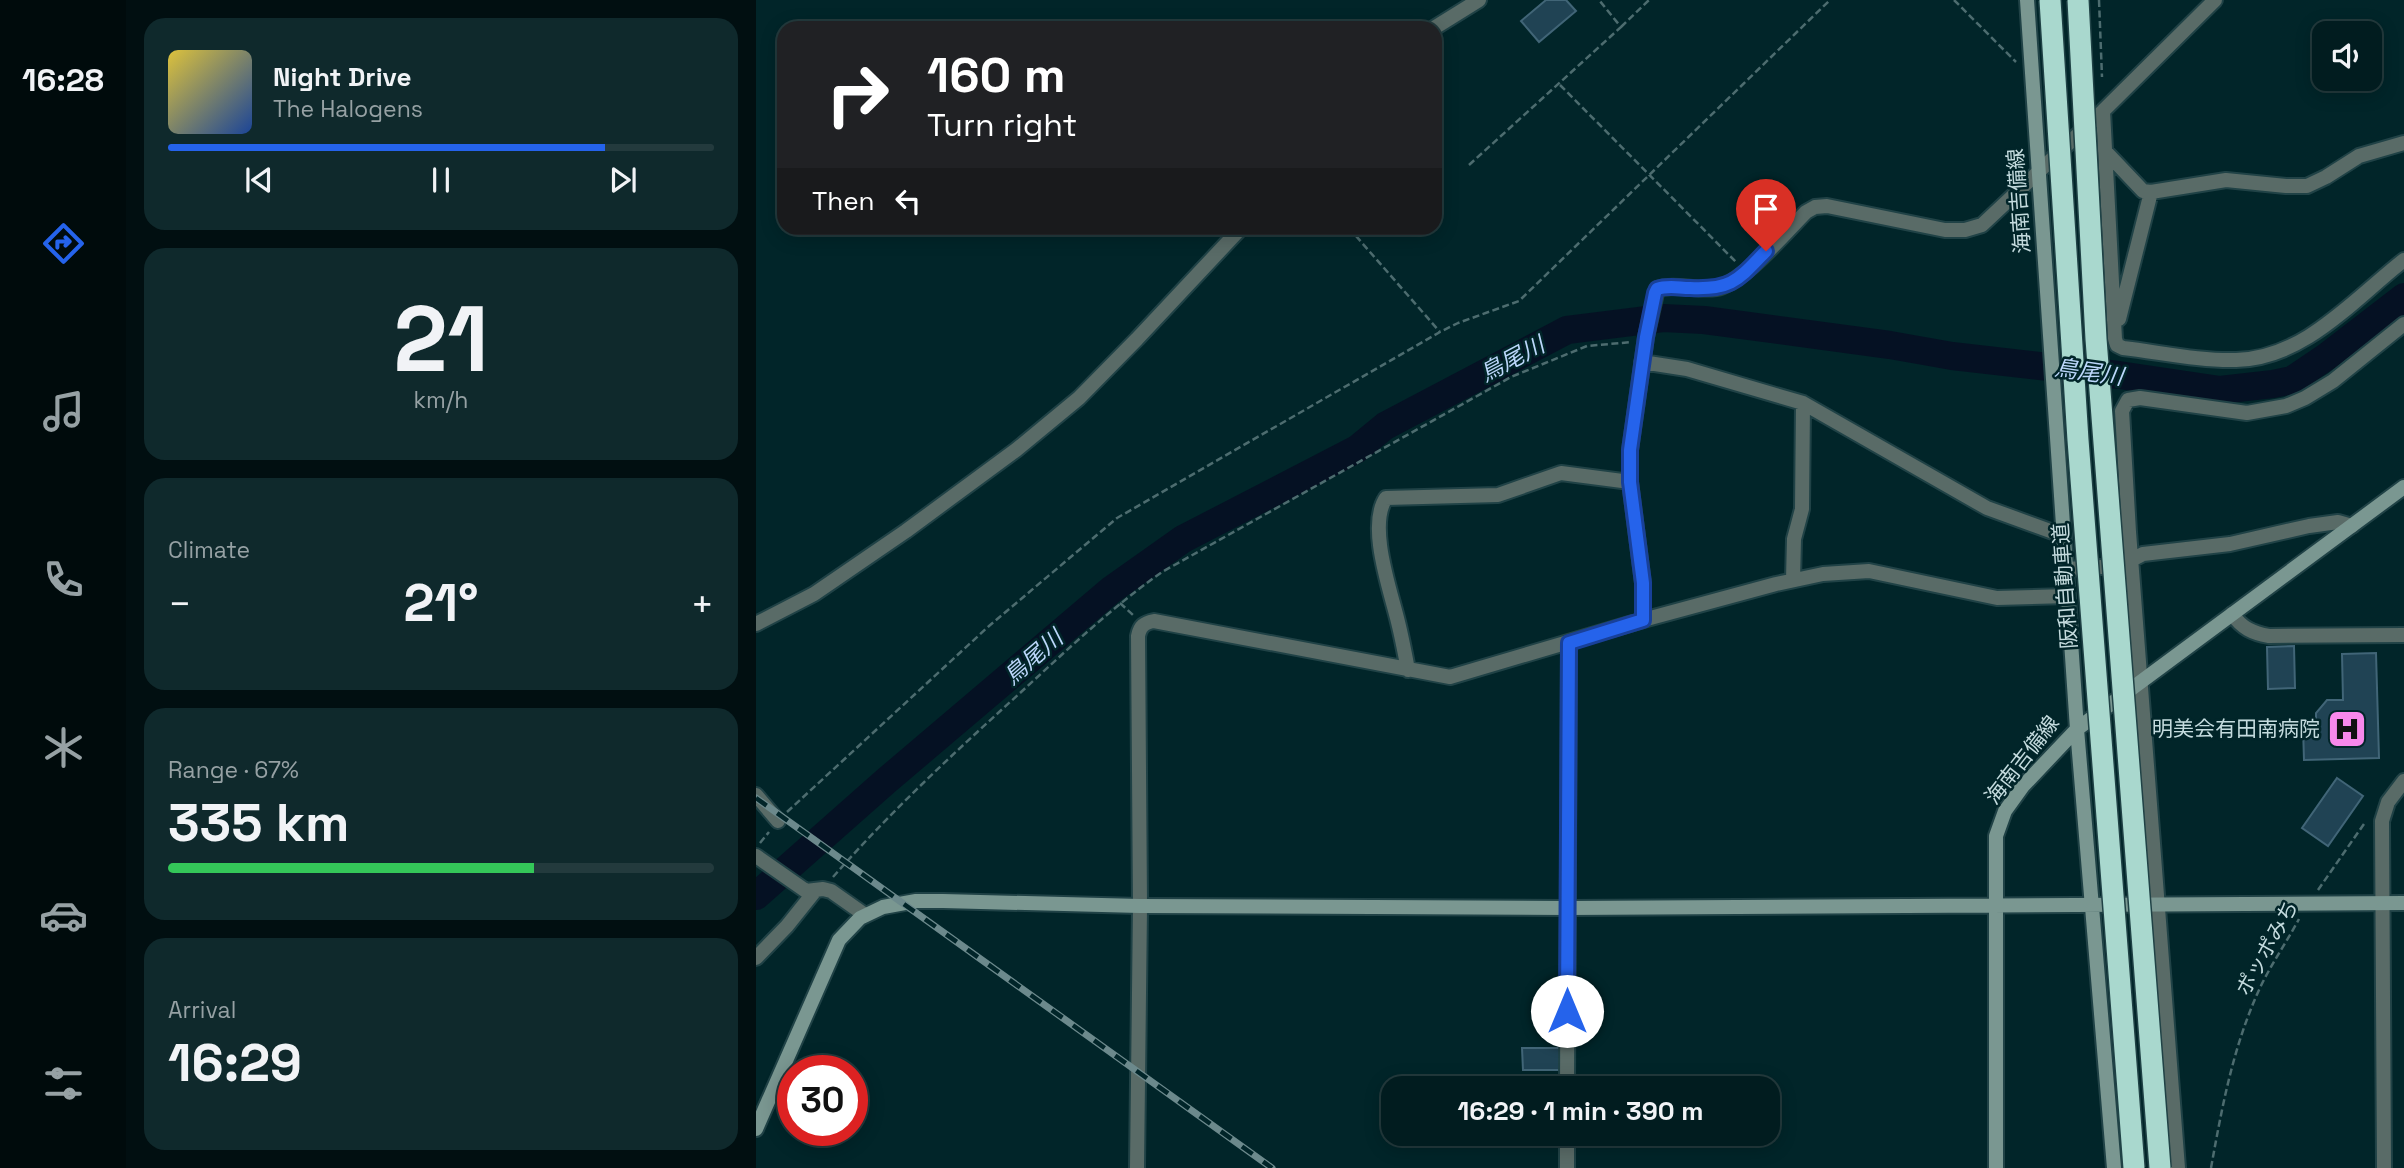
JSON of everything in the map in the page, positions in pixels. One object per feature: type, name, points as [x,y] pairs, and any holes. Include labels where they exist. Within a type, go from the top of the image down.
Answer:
[{"type":"highway","name":"阪和自動車道","points":[[2050,0],[2078,440],[2134,1168]]},
{"type":"highway","points":[[2078,0],[2106,477],[2160,1168]]},
{"type":"street","points":[[1442,23],[1479,0]]},
{"type":"street","name":"海南吉備線","points":[[1996,1168],[1996,836],[2005,811],[2023,786],[2077,729],[2027,0]]},
{"type":"street","points":[[1643,620],[1643,583],[1630,482],[1630,450],[1642,362],[1657,289],[1724,287],[1745,272],[1805,212],[1815,207],[1827,206],[1945,230],[1965,230],[1982,225],[2215,0]]},
{"type":"street","points":[[2103,111],[2115,339],[2117,345],[2123,348],[2234,360],[2264,356],[2305,340],[2404,260]]},
{"type":"street","points":[[2105,151],[2143,191],[2151,192],[2226,180],[2307,186],[2359,156],[2404,143]]},
{"type":"street","points":[[2114,324],[2119,319],[2151,192]]},
{"type":"street","points":[[756,624],[814,594],[906,531],[1016,450],[1079,398],[1234,235]]},
{"type":"street","points":[[2178,1168],[2122,411],[2128,400],[2140,398],[2247,413],[2286,406],[2333,381],[2404,324]]},
{"type":"street","points":[[1642,362],[1687,369],[1803,403],[1987,508],[2064,536]]},
{"type":"street","points":[[1793,580],[1794,539],[1802,509],[1803,403]]},
{"type":"street","points":[[1408,670],[1380,546],[1381,508],[1386,498],[1497,495],[1561,473],[1630,482]]},
{"type":"street","points":[[2115,1168],[2077,729],[2404,487]]},
{"type":"street","points":[[2066,569],[2120,566],[2131,559],[2165,550],[2230,544],[2337,522],[2352,526]]},
{"type":"street","points":[[1137,1168],[1140,906],[1138,636],[1143,625],[1154,621],[1450,677],[1643,620],[1793,580],[1823,575],[1869,571],[1997,598],[2068,597]]},
{"type":"street","points":[[2232,614],[2241,626],[2255,634],[2269,636],[2404,635]]},
{"type":"street","points":[[1567,1076],[1569,643]]},
{"type":"street","points":[[2384,1168],[2383,813],[2404,781]]},
{"type":"street","points":[[756,795],[778,821]]},
{"type":"street","points":[[756,856],[806,891],[831,891],[865,915]]},
{"type":"street","points":[[756,958],[819,890]]},
{"type":"street","points":[[756,1129],[832,954],[851,926],[865,915],[883,907],[916,901],[1140,906],[1567,908],[2158,903],[2404,904]]},
{"type":"street","points":[[1567,1146],[1567,1168]]},
{"type":"path","points":[[1599,0],[1621,27]]},
{"type":"path","points":[[1469,165],[1560,85],[1649,0]]},
{"type":"path","points":[[756,849],[778,821],[989,626],[1117,518],[1440,332],[1519,301],[1830,0]]},
{"type":"path","points":[[1954,0],[2017,62]]},
{"type":"path","points":[[2099,0],[2102,83]]},
{"type":"path","points":[[1560,85],[1745,272]]},
{"type":"path","points":[[1355,235],[1440,332]]},
{"type":"path","points":[[819,890],[889,815],[958,749],[1120,603],[1162,572],[1511,377],[1587,346],[1646,340]]},
{"type":"path","points":[[1120,603],[1143,625]]},
{"type":"path","name":"ポッポみち","points":[[2211,1168],[2224,1096],[2240,1037],[2271,967],[2308,904],[2371,813]]},
{"type":"building","points":[[1546,0],[1566,0],[1576,11],[1539,42],[1521,21]]},
{"type":"building","points":[[2294,646],[2295,688],[2268,689],[2267,647]]},
{"type":"building","points":[[2376,653],[2379,758],[2304,760],[2303,727],[2316,726],[2316,713],[2327,700],[2343,700],[2342,654]]},
{"type":"building","points":[[2337,778],[2363,796],[2328,846],[2302,828]]},
{"type":"building","points":[[1522,1048],[1560,1048],[1560,1070],[1523,1070]]},
{"type":"waterway","name":"鳥尾川","points":[[756,896],[886,781],[1111,590],[1183,539],[1357,449],[1385,426],[1567,330],[1663,318],[1704,320],[1952,356],[2119,375],[2220,390],[2292,380],[2404,297]]},
{"type":"railway","points":[[756,798],[1272,1168]]},
{"type":"place","name":"明美会有田南病院","points":[[2347,729]]},
{"type":"route","points":[[1567,1011],[1569,643],[1643,620],[1643,583],[1630,482],[1630,450],[1655,293],[1657,289],[1668,287],[1724,287],[1745,272],[1766,251]]}]
